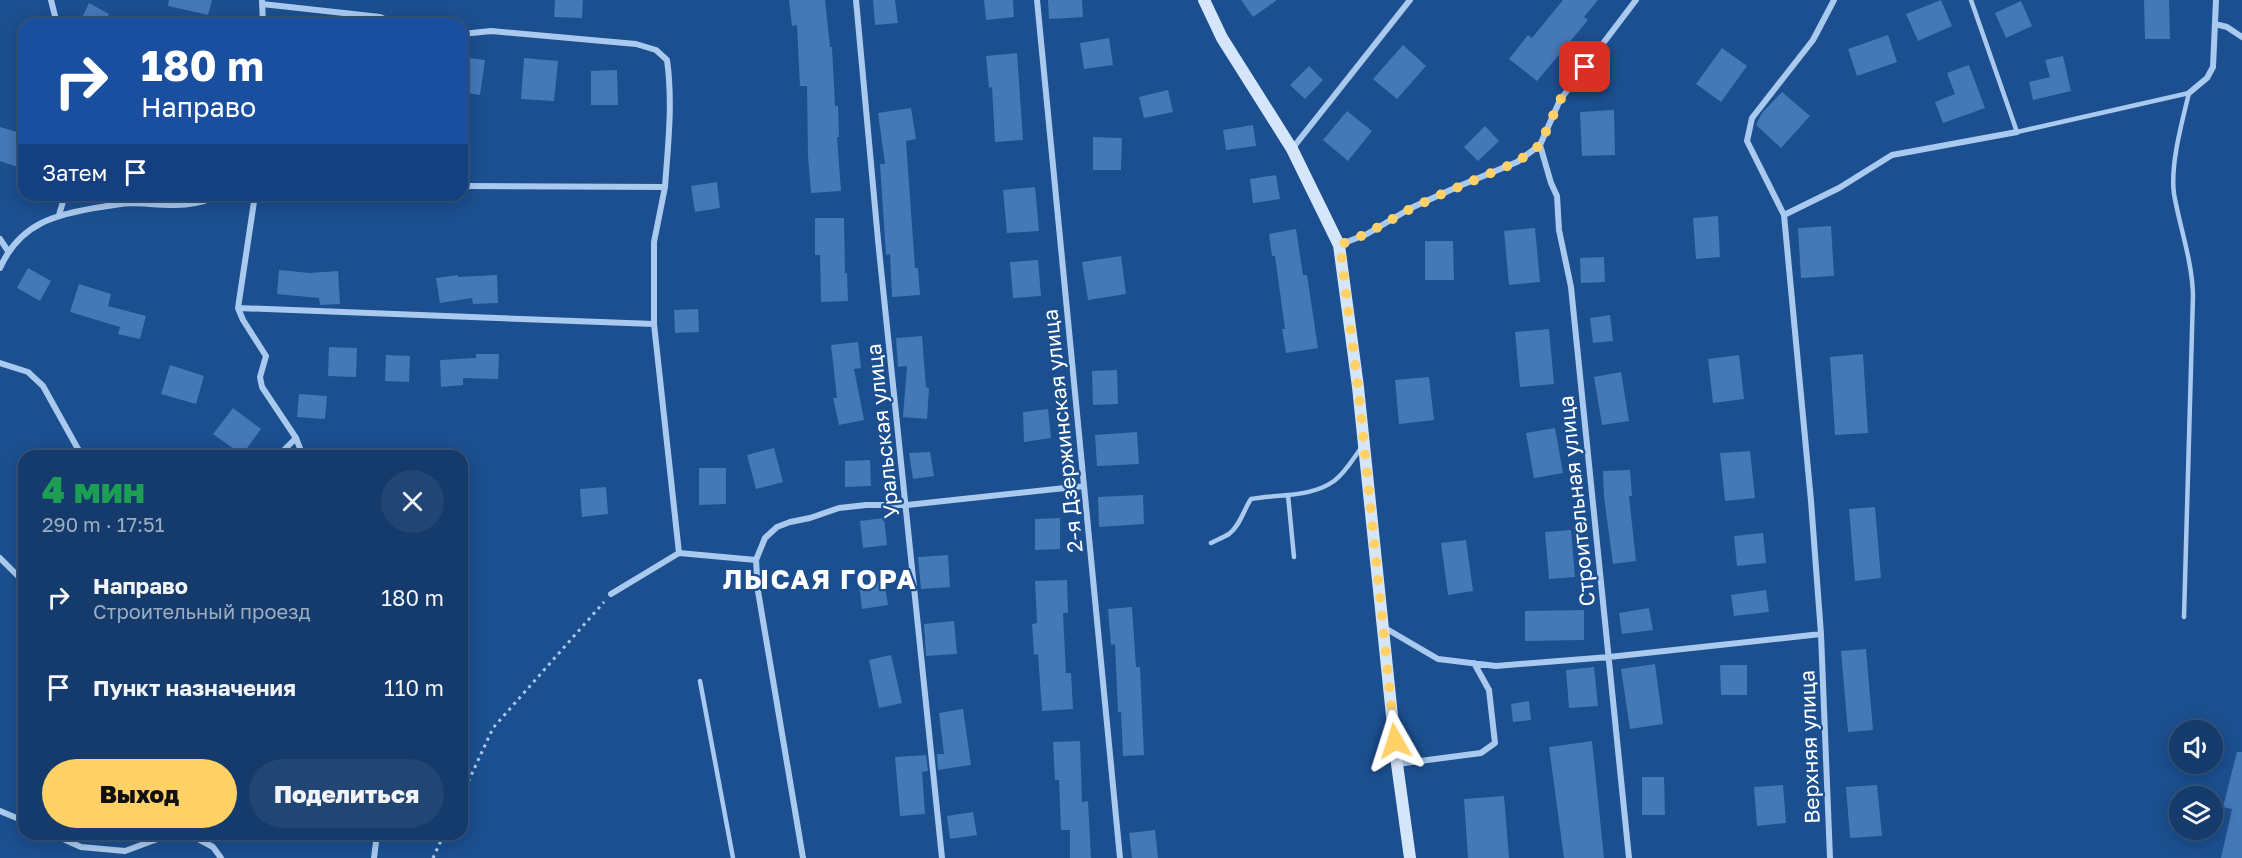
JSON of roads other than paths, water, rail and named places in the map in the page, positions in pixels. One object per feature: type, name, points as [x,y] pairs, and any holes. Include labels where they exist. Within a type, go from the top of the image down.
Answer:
[{"type":"street","points":[[51,0],[56,18]]},
{"type":"street","name":"Уральская улица","points":[[856,0],[878,240],[942,858]]},
{"type":"street","name":"2-я Дзержинская улица","points":[[1037,0],[1120,858]]},
{"type":"street","points":[[1204,0],[1222,38],[1292,149],[1340,245],[1364,444],[1397,764],[1410,858]]},
{"type":"street","points":[[1292,149],[1410,0]]},
{"type":"street","points":[[1340,245],[1448,191],[1517,162],[1540,145],[1560,100],[1636,0]]},
{"type":"street","points":[[1834,0],[1813,40],[1752,118],[1747,141],[1784,215],[1839,188],[1892,155],[2017,132]]},
{"type":"street","points":[[2189,93],[2211,72],[2216,0]]},
{"type":"street","points":[[263,18],[262,2],[382,18]]},
{"type":"street","points":[[2215,24],[2227,27],[2242,37]]},
{"type":"street","points":[[468,33],[491,31],[636,44],[656,50],[667,60],[669,122],[665,187],[654,242],[654,324],[679,553]]},
{"type":"street","name":"Строительная улица","points":[[1540,145],[1557,196],[1559,230],[1571,287],[1629,858]]},
{"type":"street","points":[[468,186],[665,187]]},
{"type":"street","points":[[59,215],[62,201]]},
{"type":"street","points":[[0,268],[8,251],[25,232],[59,215],[130,203],[178,205],[208,201]]},
{"type":"street","points":[[254,201],[238,308],[266,356],[260,377],[262,387],[296,438],[301,450]]},
{"type":"street","name":"Верхняя улица","points":[[1784,215],[1821,634],[1830,858]]},
{"type":"street","points":[[0,239],[8,251]]},
{"type":"street","points":[[238,308],[654,324]]},
{"type":"street","points":[[0,363],[28,372],[43,386],[79,450]]},
{"type":"street","points":[[284,450],[296,438]]},
{"type":"street","points":[[803,858],[758,591],[756,560],[765,538],[777,527],[839,508],[866,505],[907,505],[1084,486]]},
{"type":"street","points":[[611,594],[679,553],[756,560]]},
{"type":"street","points":[[0,558],[18,576]]},
{"type":"street","points":[[1384,628],[1438,659],[1496,666],[1609,657],[1821,634]]},
{"type":"street","points":[[1397,764],[1481,753],[1495,743],[1489,690],[1474,663]]},
{"type":"street","points":[[0,811],[18,818]]},
{"type":"street","points":[[65,840],[81,847],[124,851],[154,840]]},
{"type":"street","points":[[200,840],[213,847],[221,858]]},
{"type":"street","points":[[374,858],[376,840]]},
{"type":"lane","points":[[1971,0],[2017,132],[2189,93],[2178,139],[2174,192],[2192,270],[2193,295],[2184,617]]},
{"type":"lane","points":[[1211,543],[1231,533],[1251,499],[1311,492],[1333,482],[1364,444]]},
{"type":"lane","points":[[1288,495],[1294,557]]},
{"type":"lane","points":[[700,681],[733,858]]},
{"type":"district","name":"ЛЫСАЯ ГОРА","points":[[820,579]]}]
